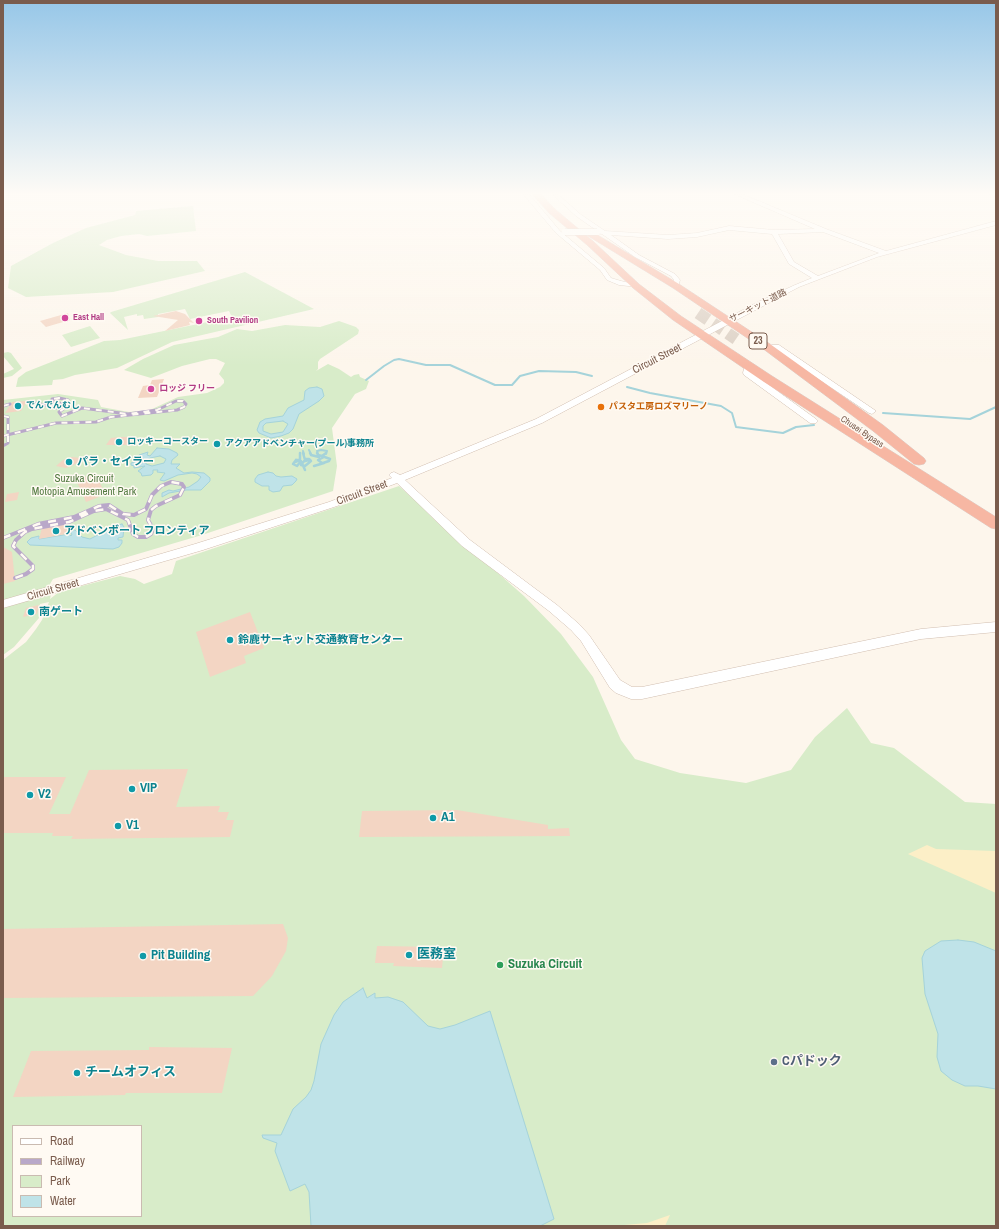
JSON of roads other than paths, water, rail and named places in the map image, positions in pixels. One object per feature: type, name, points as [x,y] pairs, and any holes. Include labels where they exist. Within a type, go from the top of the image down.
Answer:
[{"type":"highway","points":[[606,251],[636,286],[677,318],[700,333]]},
{"type":"highway","name":"23","points":[[611,251],[679,306]]},
{"type":"highway","name":"23","points":[[615,251],[671,289],[726,320],[766,346],[878,428],[919,461]]},
{"type":"highway","name":"23","points":[[700,333],[751,368],[996,524]]},
{"type":"highway","name":"Chusei Bypass","points":[[996,513],[919,461],[732,340],[996,524]]},
{"type":"street","points":[[580,251],[602,270],[621,279],[619,283],[636,286]]},
{"type":"street","points":[[631,251],[673,275],[677,280],[671,289]]},
{"type":"street","points":[[785,251],[792,263],[815,277]]},
{"type":"street","name":"サーキット道路","points":[[700,333],[797,286],[886,252]]},
{"type":"street","points":[[726,320],[762,299],[815,277],[875,256]]},
{"type":"street","name":"Circuit Street","points":[[3,604],[199,547],[332,504],[539,420],[700,333]]},
{"type":"street","points":[[766,346],[776,347],[872,411]]},
{"type":"street","points":[[751,368],[747,370],[748,373],[813,421]]},
{"type":"street","points":[[396,477],[466,543],[553,608],[575,627],[585,638],[615,684],[621,689],[631,693],[642,693],[913,635],[996,627]]},
{"type":"street","name":"Circuit Street","points":[[3,597],[242,526],[396,477]]},
{"type":"water","points":[[317,387],[322,389],[324,396],[299,414],[293,429],[289,433],[271,438],[259,433],[257,430],[260,422],[265,419],[283,416],[288,408],[304,400],[305,391],[309,388]],"holes":[[[283,421],[288,424],[283,432],[271,434],[263,431],[263,426],[266,423]]]},
{"type":"water","points":[[157,448],[169,449],[178,455],[172,460],[171,464],[180,464],[176,468],[184,473],[192,472],[204,473],[210,478],[210,481],[201,490],[186,490],[169,493],[162,497],[162,493],[169,490],[173,491],[189,487],[201,477],[192,473],[178,475],[164,481],[160,480],[165,473],[157,472],[158,470],[153,470],[151,475],[142,476],[138,471],[145,466],[134,468],[131,463],[137,461],[140,463],[137,458],[139,455],[148,452],[147,455],[150,456]],"holes":[[[160,456],[166,459],[164,463],[152,466],[146,464],[146,461],[150,458]]]},
{"type":"water","points":[[268,472],[273,473],[276,476],[292,476],[297,479],[292,485],[283,486],[280,491],[273,492],[269,490],[269,486],[262,486],[255,482],[258,475]]},
{"type":"water","name":"アドベンボート フロンティア","points":[[122,524],[124,527],[123,537],[118,538],[118,540],[122,540],[122,543],[119,547],[113,549],[30,545],[27,542],[31,538],[39,536],[39,539],[69,534],[71,536],[72,534],[69,531],[75,530],[82,537],[90,539]]},
{"type":"water","points":[[958,940],[974,942],[996,951],[996,1089],[978,1086],[965,1086],[952,1080],[941,1071],[937,1057],[938,1034],[925,994],[922,958],[925,951],[941,941]]},
{"type":"water","points":[[363,988],[367,998],[375,993],[375,998],[388,997],[403,1002],[428,1026],[440,1029],[455,1025],[490,1011],[554,1219],[540,1226],[311,1226],[309,1192],[305,1184],[290,1191],[275,1151],[277,1143],[263,1138],[262,1135],[281,1135],[293,1109],[311,1090],[321,1044],[334,1015],[343,1002]]},
{"type":"waterway","points":[[366,380],[384,366],[394,360],[399,359],[426,365],[450,365],[495,385],[512,385],[520,376],[539,371],[576,372],[592,376]]},
{"type":"waterway","points":[[627,387],[650,393],[721,406],[732,413],[736,427],[783,433],[796,427],[814,425]]},
{"type":"waterway","points":[[883,413],[970,419],[996,407]]},
{"type":"waterway","points":[[309,450],[311,454]]},
{"type":"waterway","points":[[318,454],[317,451],[321,450],[327,451],[326,454]]},
{"type":"waterway","points":[[300,453],[300,460]]},
{"type":"waterway","points":[[303,453],[305,460]]},
{"type":"waterway","points":[[310,453],[311,455],[319,457]]},
{"type":"waterway","points":[[317,453],[318,455],[322,456]]},
{"type":"waterway","points":[[322,456],[326,453]]},
{"type":"waterway","points":[[322,456],[330,459],[329,461],[323,463]]},
{"type":"waterway","points":[[322,463],[318,460],[324,457]]},
{"type":"waterway","points":[[303,466],[305,466],[311,461],[306,459]]},
{"type":"waterway","points":[[296,460],[295,462],[300,460]]},
{"type":"waterway","points":[[296,460],[293,464],[297,466],[301,461],[302,464]]},
{"type":"waterway","points":[[302,464],[305,460]]},
{"type":"waterway","points":[[305,460],[309,460],[305,461]]},
{"type":"waterway","points":[[314,466],[324,463]]},
{"type":"waterway","points":[[303,466],[305,470]]},
{"type":"tunnel","points":[[698,313],[736,339]]},
{"type":"railway","points":[[8,435],[56,423],[96,422],[111,417],[177,410],[184,407],[186,404],[183,401],[176,401],[157,410],[128,414],[82,408],[62,416],[59,412],[69,405],[68,400],[59,398],[52,399],[53,402],[64,404],[56,408],[36,403]]},
{"type":"railway","points":[[3,406],[10,404]]},
{"type":"railway","points":[[3,416],[8,417],[8,435]]},
{"type":"railway","points":[[3,436],[8,435]]},
{"type":"railway","points":[[3,446],[8,443],[8,435]]},
{"type":"railway","points":[[3,538],[38,524],[74,517],[99,506],[109,505],[123,514],[134,515],[146,509],[152,495],[161,486],[171,482],[182,484],[184,487],[180,495],[156,506],[151,510],[148,520],[153,529],[151,534],[146,537],[138,537],[133,534],[128,520],[106,509],[94,511],[69,522],[32,529],[25,532],[16,540],[13,546],[33,566],[33,569],[26,574],[15,578]]},
{"type":"place","name":"East Hall","points":[[65,318]]},
{"type":"place","name":"South Pavilion","points":[[199,321]]},
{"type":"place","name":"ロッジ フリー","points":[[151,389]]},
{"type":"place","name":"でんでんむし","points":[[18,406]]},
{"type":"place","name":"パスタ工房ロズマリーノ","points":[[601,407]]},
{"type":"place","name":"ロッキーコースター","points":[[119,442]]},
{"type":"place","name":"アクアアドベンチャー(プール)事務所","points":[[217,444]]},
{"type":"place","name":"パラ・セイラー","points":[[69,462]]},
{"type":"place","name":"アドベンボート フロンティア","points":[[56,531]]},
{"type":"place","name":"南ゲート","points":[[31,612]]},
{"type":"place","name":"鈴鹿サーキット交通教育センター","points":[[230,640]]},
{"type":"place","name":"VIP","points":[[132,789]]},
{"type":"place","name":"V2","points":[[30,795]]},
{"type":"place","name":"A1","points":[[433,818]]},
{"type":"place","name":"V1","points":[[118,826]]},
{"type":"place","name":"医務室","points":[[409,955]]},
{"type":"place","name":"Pit Building","points":[[143,956]]},
{"type":"place","name":"Suzuka Circuit","points":[[500,965]]},
{"type":"place","name":"Cパドック","points":[[774,1062]]},
{"type":"place","name":"チームオフィス","points":[[77,1073]]},
{"type":"park label","name":"Suzuka Circuit Motopia Amusement Park","points":[[84,485]]}]
